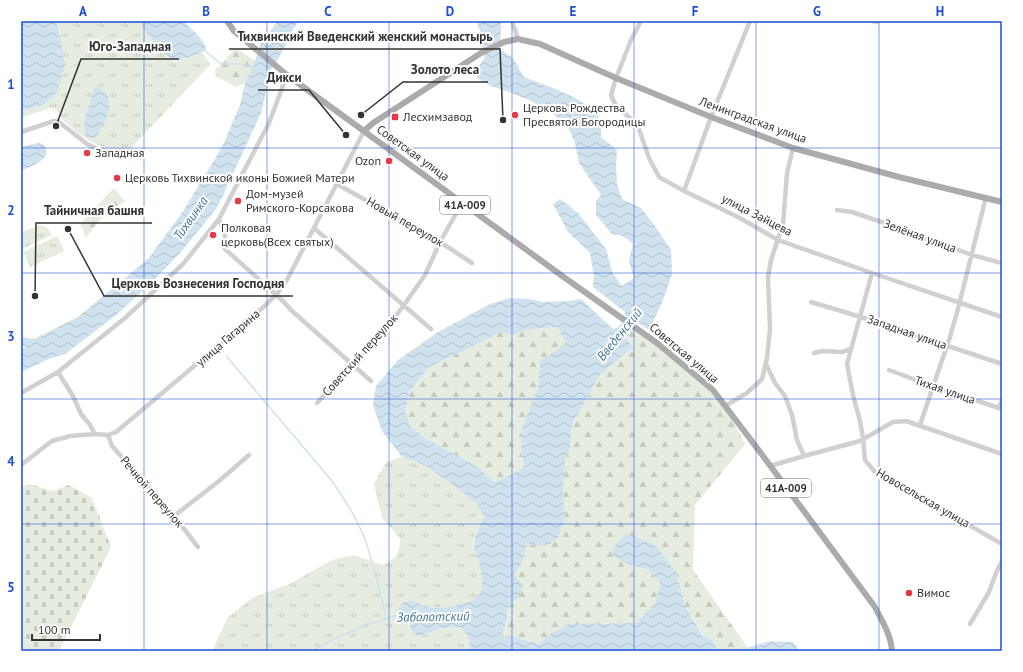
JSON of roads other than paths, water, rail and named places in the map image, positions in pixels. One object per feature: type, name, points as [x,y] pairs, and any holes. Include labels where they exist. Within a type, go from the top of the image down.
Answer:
[{"type":"main road","name":"41А-009","points":[[227,21],[234,31],[287,75],[364,131]]},
{"type":"main road","name":"Ленинградская улица","points":[[364,131],[373,123],[481,53],[504,42],[518,39],[540,44],[616,78],[711,117],[793,148],[899,177],[1002,202]]},
{"type":"main road","name":"Советская улица","points":[[364,131],[657,343],[712,390],[726,406],[875,607],[886,629],[892,651]]},
{"type":"street","points":[[512,21],[518,39]]},
{"type":"street","points":[[616,78],[631,40],[641,21]]},
{"type":"street","points":[[684,191],[711,117],[750,21]]},
{"type":"street","points":[[21,393],[58,372],[125,318],[183,264],[219,219],[269,123],[287,75]]},
{"type":"street","name":"улица Зайцева","points":[[616,78],[611,96],[615,104],[637,125],[658,178],[738,217],[778,240],[1002,317]]},
{"type":"street","points":[[21,132],[54,121],[59,122],[87,144],[97,149],[117,152],[126,158]]},
{"type":"street","name":"улица Гагарина","points":[[108,435],[116,432],[122,427],[257,314],[277,294],[287,280],[364,131]]},
{"type":"street","points":[[726,406],[747,393],[762,379],[766,364],[770,329],[768,277],[771,260],[782,224],[787,173],[793,148]]},
{"type":"street","name":"Новый переулок","points":[[337,184],[440,242],[472,262]]},
{"type":"street","points":[[920,425],[960,303],[986,197]]},
{"type":"street","name":"Советский переулок","points":[[317,403],[383,333],[404,305],[425,275],[440,242],[462,203]]},
{"type":"street","name":"Зелёная улица","points":[[837,210],[852,212],[887,224],[899,231],[931,240],[972,255],[1002,263]]},
{"type":"street","points":[[219,219],[225,236],[225,248],[277,294],[291,310],[371,381]]},
{"type":"street","points":[[314,228],[431,329]]},
{"type":"street","name":"Новосельская улица","points":[[872,273],[847,364],[864,438],[865,460],[875,472],[1002,544]]},
{"type":"street","name":"Западная улица","points":[[811,302],[861,316],[1002,364]]},
{"type":"street","points":[[814,353],[822,351],[842,352],[851,349]]},
{"type":"street","points":[[766,364],[776,383],[786,396],[792,415],[797,440],[804,456]]},
{"type":"street","name":"Тихая улица","points":[[889,370],[1000,409]]},
{"type":"street","points":[[58,372],[73,396],[81,414],[95,434]]},
{"type":"street","points":[[1000,409],[1002,401]]},
{"type":"street","points":[[770,466],[860,440],[894,422],[906,421],[1002,454]]},
{"type":"street","points":[[21,465],[52,441],[70,436],[95,434],[108,435]]},
{"type":"street","name":"Речной переулок","points":[[108,435],[112,446],[174,516],[198,548]]},
{"type":"street","points":[[174,516],[219,481],[249,455]]},
{"type":"street","points":[[970,624],[989,592],[1002,561]]},
{"type":"water","points":[[21,21],[56,21],[65,65],[57,93],[43,105],[21,111]]},
{"type":"water","points":[[139,21],[183,21],[202,41],[206,48],[205,51],[181,60],[170,58],[157,46]]},
{"type":"water","name":"Тихвинка","points":[[278,21],[299,21],[293,29],[280,56],[271,70],[261,113],[220,202],[213,213],[180,253],[150,284],[115,316],[65,354],[51,358],[21,372],[21,350],[26,347],[21,344],[21,337],[34,339],[78,317],[148,259],[182,213],[222,147],[240,105],[245,83],[255,61],[260,44]]},
{"type":"water","name":"Введенский","points":[[476,21],[501,21],[500,49],[513,58],[524,77],[574,98],[592,109],[598,115],[601,123],[601,137],[617,150],[617,184],[622,199],[641,208],[671,250],[672,274],[662,303],[649,330],[637,323],[629,329],[626,335],[628,341],[635,348],[628,351],[599,376],[572,425],[570,448],[565,460],[563,494],[565,518],[558,537],[550,544],[539,546],[527,544],[522,563],[514,575],[523,585],[519,597],[508,607],[507,620],[501,637],[511,636],[539,644],[547,636],[568,624],[636,623],[655,603],[660,583],[648,570],[625,563],[612,555],[617,542],[626,534],[654,544],[676,572],[686,608],[703,636],[713,640],[718,651],[470,651],[469,639],[461,627],[442,628],[417,636],[412,633],[410,625],[407,622],[396,615],[399,607],[408,601],[440,608],[464,603],[476,598],[479,595],[482,589],[482,583],[480,567],[474,550],[474,541],[484,517],[478,505],[458,489],[426,466],[402,457],[382,431],[373,405],[376,386],[398,360],[438,332],[490,304],[509,298],[530,299],[542,302],[581,299],[613,329],[619,327],[626,316],[624,311],[593,287],[594,277],[590,253],[568,232],[553,204],[560,199],[578,213],[606,249],[612,272],[622,286],[634,278],[629,261],[633,244],[623,236],[612,234],[596,215],[596,201],[601,195],[579,163],[575,143],[569,129],[556,116],[531,101],[491,86],[477,78],[478,67],[485,58],[481,44],[482,35]],"holes":[[[557,327],[566,342],[554,352],[540,360],[538,387],[522,428],[521,451],[524,467],[511,475],[494,482],[478,467],[425,438],[411,427],[405,411],[410,391],[429,367],[500,332],[510,335],[533,329]]]},
{"type":"water","points":[[98,87],[107,94],[110,106],[107,117],[97,137],[93,138],[86,135],[85,121],[94,90]]},
{"type":"water","points":[[39,143],[44,145],[46,148],[45,157],[38,163],[21,171],[21,147]]},
{"type":"water","points":[[771,641],[793,642],[800,651],[736,651]]},
{"type":"waterway","points":[[204,50],[221,64],[239,64],[254,67]]},
{"type":"waterway","points":[[227,357],[332,481],[345,501],[357,522],[368,547],[386,618]]},
{"type":"waterway","name":"Заболотский","points":[[313,651],[328,642],[366,625],[398,615]]},
{"type":"place","name":"Золото леса","points":[[361,115]]},
{"type":"place","name":"Церковь Рождества Пресвятой Богородицы","points":[[515,115]]},
{"type":"place","name":"Лесхимзавод","points":[[395,117]]},
{"type":"place","name":"Тихвинский Введенский женский монастырь","points":[[503,120]]},
{"type":"place","name":"Юго-Западная","points":[[56,126]]},
{"type":"place","name":"Дикси","points":[[346,135]]},
{"type":"place","name":"Западная","points":[[87,153]]},
{"type":"place","name":"Ozon","points":[[389,161]]},
{"type":"place","name":"Церковь Тихвинской иконы Божией Матери","points":[[117,178]]},
{"type":"place","name":"Дом-музей Римского-Корсакова","points":[[238,201]]},
{"type":"place","name":"Церковь Вознесения Господня","points":[[68,229]]},
{"type":"place","name":"Полковая церковь(Всех святых)","points":[[213,235]]},
{"type":"place","name":"Тайничная башня","points":[[35,296]]},
{"type":"place","name":"Вимос","points":[[909,593]]}]
